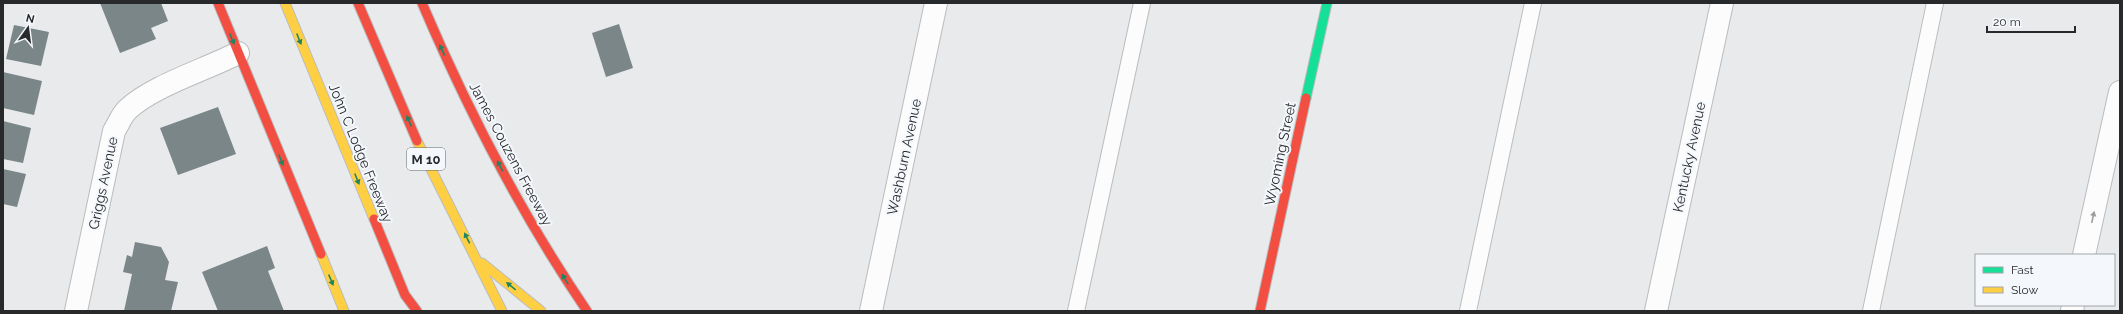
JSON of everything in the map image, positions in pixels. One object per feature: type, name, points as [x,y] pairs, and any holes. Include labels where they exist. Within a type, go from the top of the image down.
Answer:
[{"type":"main road","points":[[218,3],[344,311]]},
{"type":"main road","name":"John C Lodge Freeway","points":[[285,3],[405,296],[417,311]]},
{"type":"main road","name":"M 10","points":[[358,3],[420,145],[502,311]]},
{"type":"main road","name":"James Couzens Freeway","points":[[423,3],[441,48],[478,125],[522,208],[587,311]]},
{"type":"main road","name":"Wyoming Street","points":[[1260,311],[1327,3]]},
{"type":"main road","points":[[477,259],[541,311]]},
{"type":"main road","points":[[405,296],[409,311]]},
{"type":"street","name":"Washburn Avenue","points":[[871,311],[936,3]]},
{"type":"street","name":"Kentucky Avenue","points":[[1656,311],[1722,3]]},
{"type":"street","name":"Griggs Avenue","points":[[76,311],[114,131],[125,112],[144,96],[214,66],[238,53]]},
{"type":"street","points":[[2084,254],[2120,92]]},
{"type":"lane","points":[[1076,311],[1142,3]]},
{"type":"lane","points":[[1468,311],[1533,3]]},
{"type":"lane","points":[[1871,311],[1935,3]]},
{"type":"building","points":[[100,3],[161,3],[168,21],[151,28],[156,39],[120,53]]},
{"type":"building","points":[[619,24],[633,68],[606,77],[592,33]]},
{"type":"building","points":[[14,25],[49,32],[41,66],[6,59]]},
{"type":"building","points":[[3,72],[42,81],[34,115],[3,108]]},
{"type":"building","points":[[218,107],[236,154],[178,175],[160,128]]},
{"type":"building","points":[[3,121],[31,128],[23,163],[3,159]]},
{"type":"building","points":[[3,169],[26,174],[17,207],[3,204]]},
{"type":"building","points":[[135,242],[161,247],[169,262],[165,280],[178,282],[171,311],[124,311],[132,274],[123,272],[127,255],[132,257]]},
{"type":"building","points":[[267,246],[275,268],[268,271],[284,311],[218,311],[202,272]]},
{"type":"traffic: fast","points":[[1306,98],[1327,3]]},
{"type":"traffic: slow","points":[[285,3],[374,219]]},
{"type":"traffic: slow","points":[[417,141],[502,311]]},
{"type":"traffic: slow","points":[[321,254],[344,311]]},
{"type":"traffic: slow","points":[[482,263],[541,311]]},
{"type":"traffic: jam","points":[[218,3],[321,254]]},
{"type":"traffic: jam","points":[[358,3],[417,141]]},
{"type":"traffic: jam","points":[[422,3],[458,83],[497,161],[540,237],[587,311]]},
{"type":"traffic: jam","points":[[1260,311],[1306,98]]},
{"type":"traffic: jam","points":[[374,219],[405,295],[417,311]]}]
